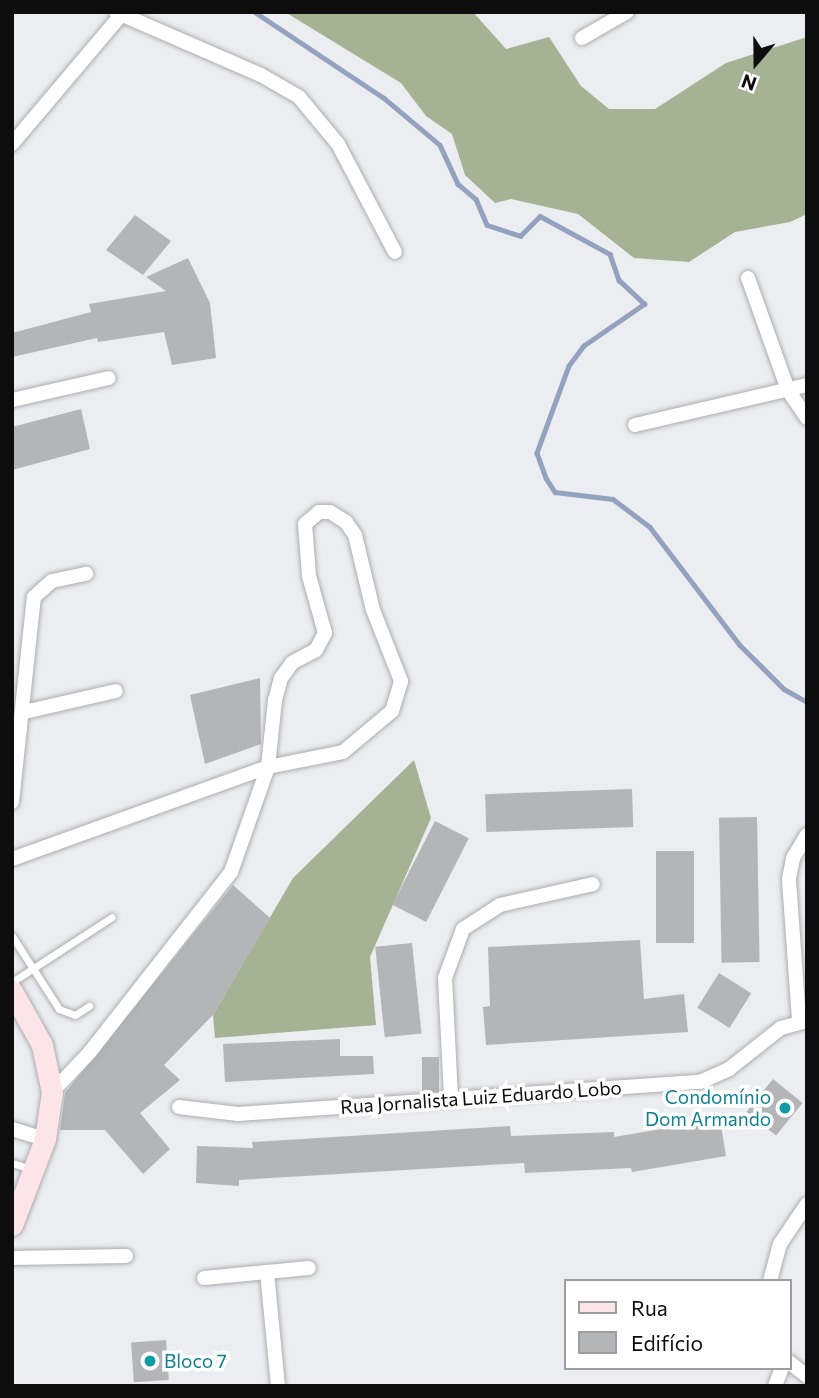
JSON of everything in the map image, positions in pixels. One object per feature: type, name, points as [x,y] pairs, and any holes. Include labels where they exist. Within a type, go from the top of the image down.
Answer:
[{"type":"main road","points":[[12,991],[42,1045],[52,1092],[45,1139],[12,1225]]},
{"type":"street","points":[[582,38],[627,12]]},
{"type":"street","points":[[12,144],[118,14],[261,75],[299,97],[338,144],[395,252]]},
{"type":"street","points":[[748,278],[788,390],[807,418]]},
{"type":"street","points":[[12,400],[109,378]]},
{"type":"street","points":[[635,425],[807,385]]},
{"type":"street","points":[[12,859],[268,767],[343,752],[391,711],[399,698],[401,681],[373,610],[355,535],[346,522],[330,512],[310,518],[304,530],[309,576],[325,633],[316,650],[292,663],[281,678],[275,700],[268,767],[241,851],[215,896],[52,1092]]},
{"type":"street","points":[[12,802],[24,712],[34,597],[52,581],[86,574]]},
{"type":"street","points":[[24,712],[117,691]]},
{"type":"street","points":[[803,1021],[789,879],[793,858],[807,835]]},
{"type":"street","points":[[451,1097],[445,978],[463,929],[479,915],[500,905],[593,884]]},
{"type":"street","name":"Rua Jornalista Luiz Eduardo Lobo","points":[[179,1107],[227,1114],[700,1082],[729,1069],[764,1039],[803,1021]]},
{"type":"street","points":[[12,1129],[45,1139]]},
{"type":"street","points":[[771,1279],[780,1244],[807,1204]]},
{"type":"street","points":[[12,1258],[126,1256]]},
{"type":"street","points":[[204,1278],[309,1268]]},
{"type":"street","points":[[267,1272],[278,1386]]},
{"type":"street","points":[[791,1364],[807,1376]]},
{"type":"lane","points":[[12,982],[112,917]]},
{"type":"lane","points":[[12,936],[64,1014],[75,1015],[89,1006]]},
{"type":"lane","points":[[12,1163],[34,1170]]},
{"type":"green space","points":[[285,12],[473,12],[506,49],[549,37],[581,86],[609,109],[655,109],[726,63],[807,37],[807,214],[790,222],[735,232],[689,262],[634,258],[578,214],[511,199],[495,203],[465,175],[452,134],[426,116],[401,83]]},
{"type":"green space","points":[[414,760],[431,818],[370,957],[376,1025],[215,1038],[213,1015],[293,878]]},
{"type":"building","points":[[135,215],[171,241],[143,275],[106,250]]},
{"type":"building","points":[[188,258],[210,303],[216,358],[172,365],[164,332],[98,342],[97,338],[12,357],[12,333],[91,312],[89,304],[166,291],[146,277]]},
{"type":"building","points":[[81,409],[90,449],[12,470],[12,427]]},
{"type":"building","points":[[260,678],[261,744],[205,764],[190,695]]},
{"type":"building","points":[[632,789],[633,827],[486,832],[485,794]]},
{"type":"building","points":[[757,817],[760,962],[722,963],[719,818]]},
{"type":"building","points":[[435,821],[469,838],[426,922],[392,905]]},
{"type":"building","points":[[656,851],[694,851],[694,943],[656,943]]},
{"type":"building","points":[[233,885],[270,918],[213,1015],[164,1065],[180,1080],[140,1113],[170,1149],[143,1174],[105,1130],[60,1130],[65,1093]]},
{"type":"building","points":[[640,940],[644,999],[684,994],[688,1032],[486,1045],[483,1007],[490,1006],[488,947]]},
{"type":"building","points":[[412,943],[422,1034],[385,1037],[375,947]]},
{"type":"building","points":[[719,973],[751,993],[729,1028],[697,1008]]},
{"type":"building","points":[[340,1039],[340,1056],[373,1056],[374,1074],[225,1082],[223,1044]]},
{"type":"building","points":[[422,1057],[439,1057],[439,1092],[422,1092]]},
{"type":"building","name":"Condomínio Dom Armando","points":[[773,1079],[803,1103],[776,1136],[747,1112]]},
{"type":"building","points":[[720,1119],[726,1156],[632,1172],[631,1168],[525,1173],[524,1163],[239,1180],[239,1186],[196,1183],[197,1146],[253,1148],[252,1142],[510,1126],[511,1136],[614,1132],[614,1137]]},
{"type":"building","name":"Bloco 7","points":[[166,1340],[169,1380],[134,1382],[131,1342]]},
{"type":"waterway","points":[[255,12],[384,98],[440,145],[458,184],[476,199],[487,225],[520,236],[540,216],[610,254],[619,280],[645,304],[584,346],[569,366],[537,453],[546,478],[555,492],[613,499],[650,527],[740,645],[784,689],[807,702]]},
{"type":"place","name":"Condomínio Dom Armando","points":[[785,1108]]},
{"type":"place","name":"Bloco 7","points":[[150,1361]]}]
